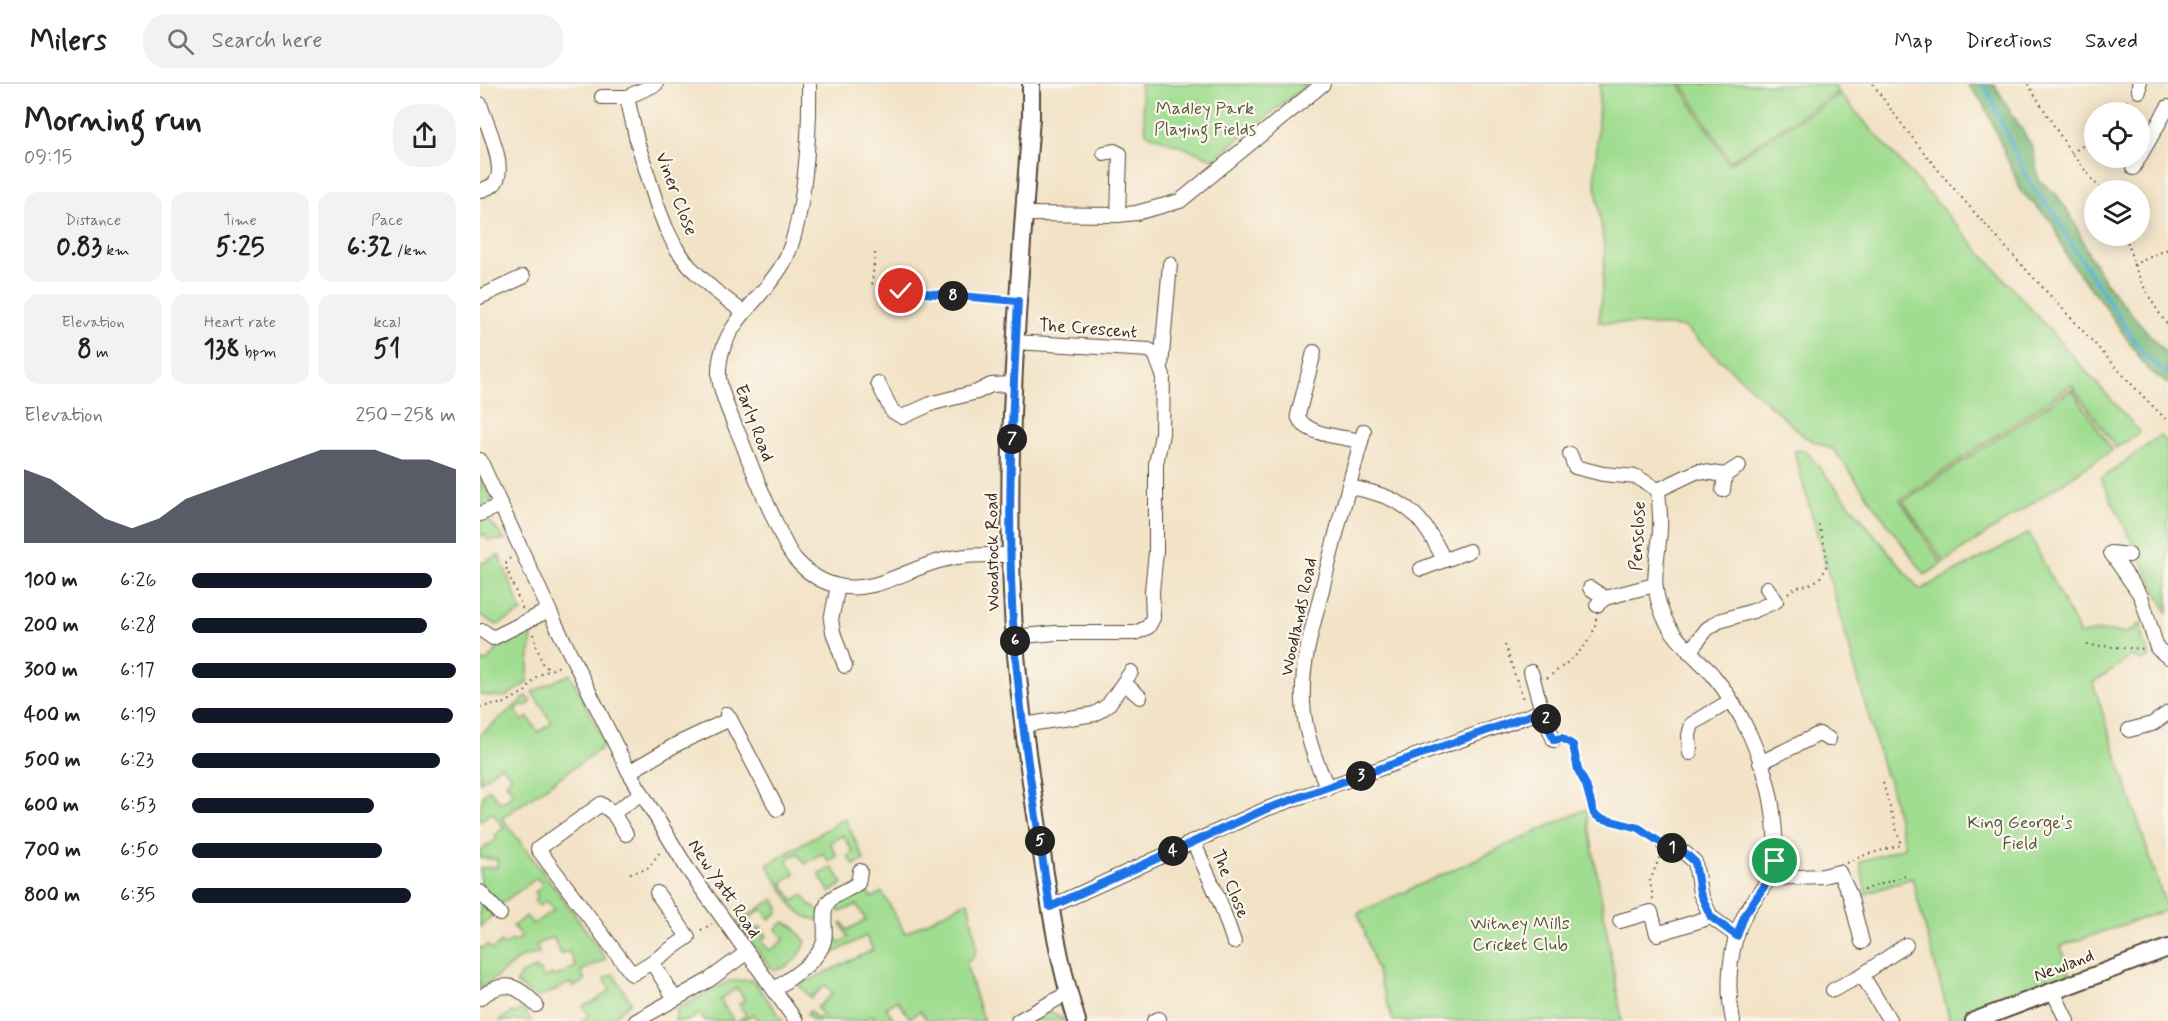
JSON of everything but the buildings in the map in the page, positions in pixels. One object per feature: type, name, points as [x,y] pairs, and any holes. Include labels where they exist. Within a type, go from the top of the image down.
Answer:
[{"type":"main road","name":"Woodstock Road","points":[[1031,84],[1031,117],[1012,384],[1011,555],[1014,636],[1023,725],[1050,907],[1068,993],[1077,1021]]},
{"type":"main road","name":"Newland","points":[[1974,1021],[2168,948]]},
{"type":"street","points":[[602,97],[627,97],[656,84]]},
{"type":"street","name":"Early Road","points":[[809,84],[810,112],[794,237],[784,262],[770,282],[743,312],[723,348],[719,380],[725,402],[771,512],[795,560],[817,578],[838,586],[860,588],[876,585],[943,560],[966,556],[1011,555]]},
{"type":"street","points":[[1024,214],[1118,215],[1136,213],[1180,201],[1323,84]]},
{"type":"street","name":"Viner Close","points":[[627,97],[637,141],[657,205],[676,248],[688,266],[743,312]]},
{"type":"street","points":[[480,104],[499,139],[500,163],[497,188],[480,191]]},
{"type":"street","points":[[2150,140],[2166,113]]},
{"type":"street","points":[[1104,153],[1120,154],[1118,215]]},
{"type":"street","points":[[1014,636],[1055,633],[1135,633],[1148,627],[1153,618],[1152,591],[1156,552],[1148,498],[1162,434],[1163,375],[1161,368],[1170,264]]},
{"type":"street","points":[[480,297],[523,277]]},
{"type":"street","name":"The Crescent","points":[[1016,342],[1149,350],[1155,354],[1161,368]]},
{"type":"street","name":"Woodlands Road","points":[[1314,352],[1298,415],[1299,421],[1308,429],[1362,436],[1350,487],[1334,538],[1304,672],[1303,703],[1308,737],[1316,763],[1328,788]]},
{"type":"street","points":[[878,383],[892,411],[902,417],[933,404],[977,392],[991,385],[1012,384]]},
{"type":"street","name":"Pensclose","points":[[1571,466],[1603,474],[1637,477],[1658,489]]},
{"type":"street","points":[[1723,490],[1725,475],[1739,466]]},
{"type":"street","name":"New Yatt Road","points":[[482,468],[629,772],[687,868],[796,1021]]},
{"type":"street","name":"Pensclose","points":[[1658,489],[1698,471],[1725,475]]},
{"type":"street","points":[[1350,487],[1387,496],[1403,504],[1431,533],[1444,560]]},
{"type":"street","name":"Pensclose","points":[[1658,489],[1660,531],[1654,585],[1663,615],[1672,631],[1689,652],[1713,676],[1745,724],[1768,784],[1772,807],[1775,861],[1770,878],[1745,914],[1737,936],[1730,972],[1728,1020]]},
{"type":"street","points":[[480,514],[501,505]]},
{"type":"street","points":[[1421,569],[1469,551]]},
{"type":"street","points":[[2129,555],[2111,553],[2141,596],[2157,648],[2168,657]]},
{"type":"street","name":"Pensclose","points":[[1601,601],[1654,585]]},
{"type":"street","points":[[838,586],[831,620],[845,666]]},
{"type":"street","points":[[1590,588],[1601,601]]},
{"type":"street","points":[[1689,652],[1707,629],[1719,621],[1753,611],[1776,601],[1767,588]]},
{"type":"street","points":[[487,639],[549,610]]},
{"type":"street","points":[[1023,725],[1095,714],[1108,705],[1127,678],[1140,697]]},
{"type":"street","points":[[1533,679],[1542,711],[1554,740]]},
{"type":"street","points":[[1690,753],[1689,735],[1692,724],[1730,701]]},
{"type":"street","points":[[1050,907],[1266,809],[1542,711]]},
{"type":"street","points":[[2129,730],[2152,724],[2168,713]]},
{"type":"street","points":[[629,772],[728,716],[777,808]]},
{"type":"street","points":[[1760,763],[1821,732]]},
{"type":"street","points":[[613,813],[642,793]]},
{"type":"street","points":[[626,834],[613,813],[601,804],[538,849],[632,974],[688,937],[657,893]]},
{"type":"street","name":"The Close","points":[[1193,841],[1220,902],[1234,942]]},
{"type":"street","points":[[1664,845],[1685,853],[1695,862],[1700,893],[1711,917],[1737,936]]},
{"type":"street","points":[[1770,878],[1823,876],[1839,872],[1850,895],[1862,942]]},
{"type":"street","points":[[774,990],[809,964],[820,949],[824,942],[825,909],[828,901],[863,880]]},
{"type":"street","points":[[480,892],[500,914]]},
{"type":"street","points":[[1620,921],[1651,912],[1657,934],[1711,917]]},
{"type":"street","points":[[1833,990],[1862,975],[1906,945]]},
{"type":"street","points":[[636,1021],[651,1018],[675,999],[709,980],[746,953]]},
{"type":"street","points":[[652,962],[675,999]]},
{"type":"street","points":[[1862,975],[1890,1021]]},
{"type":"street","points":[[480,998],[503,985],[524,993],[536,1005]]},
{"type":"street","points":[[2053,991],[2067,1021]]},
{"type":"street","points":[[1018,1021],[1068,993]]},
{"type":"path","points":[[1873,84],[1943,177],[2007,250],[2168,421]]},
{"type":"path","points":[[2028,84],[2071,153],[2094,180]]},
{"type":"path","points":[[2071,153],[2084,145]]},
{"type":"path","points":[[2128,246],[2133,265],[2145,293],[2168,326]]},
{"type":"path","points":[[2133,265],[2168,249]]},
{"type":"path","points":[[875,253],[872,283],[876,286],[951,296],[1018,301]]},
{"type":"path","points":[[1776,601],[1796,586],[1813,583],[1824,573],[1828,564],[1818,521]]},
{"type":"path","points":[[515,554],[507,560],[505,565],[538,655],[549,669]]},
{"type":"path","points":[[1533,679],[1544,680],[1558,670],[1593,636],[1601,601]]},
{"type":"path","points":[[1504,645],[1528,716]]},
{"type":"path","points":[[2087,645],[2141,650],[2157,648]]},
{"type":"path","points":[[480,707],[505,704],[526,691],[537,676],[574,660]]},
{"type":"path","points":[[1554,740],[1562,738],[1573,745],[1578,770],[1586,785],[1594,814],[1600,818],[1639,828],[1664,845],[1650,881],[1655,908],[1651,912]]},
{"type":"path","points":[[1839,872],[1848,862],[1902,845],[1883,783]]},
{"type":"path","points":[[630,873],[644,871],[652,866],[659,853],[672,843]]},
{"type":"path","points":[[1850,895],[1905,876]]},
{"type":"path","points":[[688,937],[715,922]]},
{"type":"green space","name":"Madley Park Playing Fields","points":[[1140,84],[1308,84],[1213,159],[1146,133]]},
{"type":"green space","points":[[1600,84],[1679,84],[1729,164],[1840,94],[2140,432],[2116,448],[2072,385],[1900,500],[1942,564],[1925,575],[1834,450],[1805,437],[1684,327],[1599,322],[1605,254],[1595,180]]},
{"type":"green space","points":[[1682,84],[1833,84],[1838,92],[1730,161]]},
{"type":"green space","points":[[1967,84],[1994,84],[2032,146],[2039,180],[2057,195],[2074,221],[2084,246],[2108,286],[2168,356],[2168,384],[2147,369],[2107,309],[2068,259],[2052,222],[2021,191],[1984,104]]},
{"type":"green space","points":[[2072,389],[2112,450],[1944,562],[1903,501]]},
{"type":"green space","points":[[2160,436],[2168,444],[2168,614],[2101,479]]},
{"type":"green space","name":"King George's Field","points":[[1805,450],[1920,590],[2029,533],[2080,635],[2100,631],[2126,633],[2141,624],[2143,642],[2150,657],[2141,661],[2132,656],[2093,683],[2167,910],[2061,946],[2071,978],[1950,1021],[1912,878],[1866,894],[1860,862],[1905,847],[1888,777],[1885,775],[1794,451]]},
{"type":"green space","points":[[480,478],[494,505],[480,512]]},
{"type":"green space","points":[[488,519],[505,540],[488,540],[485,534],[480,536],[480,522]]},
{"type":"green space","points":[[499,555],[522,612],[497,625],[480,615],[480,564]]},
{"type":"green space","points":[[527,623],[532,634],[527,683],[505,697],[480,695],[482,661],[486,662],[506,639]]},
{"type":"green space","points":[[570,674],[606,745],[502,818],[606,959],[581,971],[585,981],[573,987],[570,983],[540,997],[531,994],[516,983],[521,974],[536,968],[537,972],[540,970],[544,978],[552,974],[554,977],[576,967],[569,951],[561,954],[553,937],[536,945],[539,953],[520,958],[480,990],[480,947],[487,945],[492,950],[501,942],[504,946],[512,940],[515,942],[522,937],[513,926],[526,916],[533,924],[554,910],[546,900],[539,906],[534,900],[538,896],[535,892],[543,885],[537,878],[499,905],[483,890],[480,868],[497,867],[497,859],[480,858],[480,851],[497,839],[495,835],[504,828],[492,812],[480,821],[482,799],[489,789],[501,803],[514,793],[506,783],[511,777],[501,765],[480,782],[480,735],[527,696],[531,703],[526,706],[524,704],[515,710],[522,721],[528,717],[538,732],[552,723],[532,692]]},
{"type":"green space","name":"Witney Mills Cricket Club","points":[[1586,809],[1622,1021],[1393,1021],[1358,913]]},
{"type":"green space","points":[[845,818],[864,860],[854,865],[848,856],[853,852],[843,835],[830,843],[837,856],[829,862],[823,853],[805,864],[798,853],[787,859],[795,874],[782,883],[794,901],[803,895],[810,905],[822,912],[818,920],[808,918],[795,909],[767,865]]},
{"type":"green space","points":[[832,867],[843,883],[830,893],[819,875]]},
{"type":"green space","points":[[860,890],[867,891],[872,898],[882,892],[905,933],[968,901],[977,947],[974,957],[967,962],[967,966],[984,1021],[928,1021],[920,1011],[910,1018],[897,1000],[886,1007],[895,1021],[876,1021],[872,1015],[865,1019],[866,1021],[813,1021],[807,1014],[810,1011],[818,1019],[823,1014],[817,1008],[833,993],[825,985],[811,998],[799,985],[873,950],[866,936],[828,956],[825,951],[831,937],[835,937],[840,943],[848,937],[841,924],[843,923],[847,930],[866,920],[857,905],[840,912],[836,905],[842,899]]},
{"type":"green space","points":[[774,899],[779,908],[770,919],[761,909],[747,921],[755,931],[760,927],[767,936],[761,941],[770,951],[785,939],[776,929],[784,922],[793,926],[806,942],[794,960],[785,967],[775,970],[770,967],[737,922]]},
{"type":"green space","points":[[480,902],[491,913],[491,917],[480,927]]},
{"type":"green space","points":[[613,974],[631,1002],[609,1021],[581,1021],[589,1015],[583,1006],[594,1002],[610,990],[605,978]]},
{"type":"green space","points":[[753,980],[783,1021],[758,1021],[753,1014],[742,1021],[737,1021],[746,1015],[739,1004],[745,1000],[737,988],[720,1000],[734,1021],[705,1021],[699,1013],[689,1021],[675,1021],[677,1009],[729,981]]},
{"type":"green space","points":[[522,1008],[532,1021],[499,1021],[512,1012],[514,1014]]},
{"type":"green space","points":[[1046,1009],[1067,1021],[1028,1021]]},
{"type":"waterway","points":[[1984,84],[2030,184],[2056,216],[2076,252],[2144,355],[2168,374]]},
{"type":"route","points":[[901,291],[1018,301],[1012,384],[1011,555],[1014,636],[1030,779],[1050,907],[1266,809],[1542,711],[1554,740],[1562,738],[1573,745],[1578,770],[1586,785],[1594,814],[1600,818],[1639,828],[1664,845],[1685,853],[1695,862],[1700,893],[1711,917],[1737,936],[1745,914],[1770,878],[1775,861]]}]
